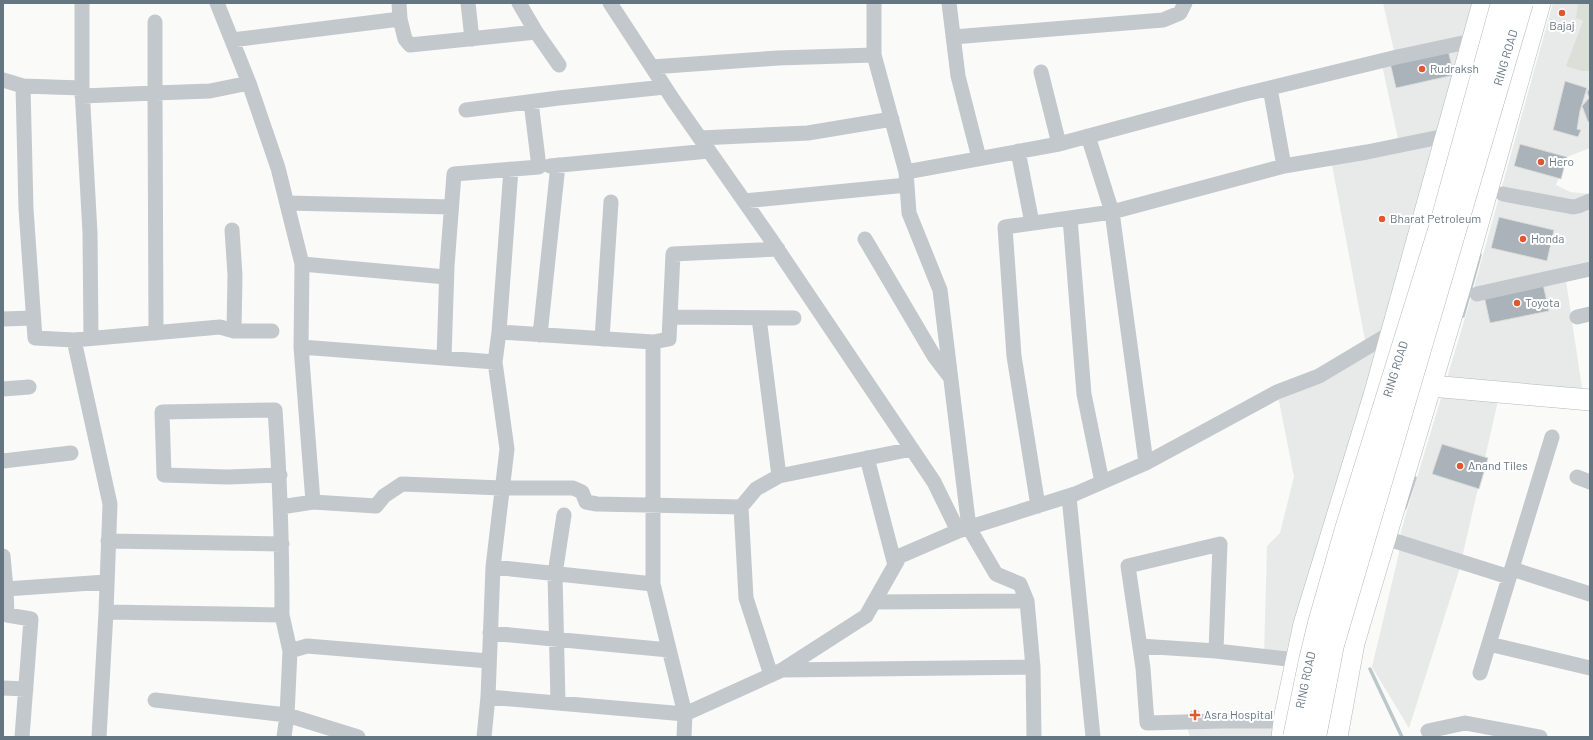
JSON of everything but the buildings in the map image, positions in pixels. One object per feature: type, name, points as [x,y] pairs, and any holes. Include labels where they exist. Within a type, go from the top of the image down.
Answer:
[{"type":"highway","name":"RING ROAD","points":[[1287,732],[1310,660],[1351,514],[1440,227],[1502,3]]},
{"type":"highway","name":"RING ROAD","points":[[1315,737],[1333,645],[1522,3]]},
{"type":"street","points":[[82,3],[82,92],[90,232],[91,338]]},
{"type":"street","points":[[217,3],[249,83],[278,168],[302,264],[301,347],[313,502]]},
{"type":"street","points":[[399,3],[400,19],[405,38],[410,45],[536,32]]},
{"type":"street","points":[[468,3],[472,39]]},
{"type":"street","points":[[519,3],[536,32],[559,65]]},
{"type":"street","points":[[610,3],[652,68],[778,249],[934,482],[964,530],[996,574],[1020,584],[1027,601],[1033,667],[1034,737]]},
{"type":"street","points":[[874,3],[874,55],[907,179],[909,213],[940,290],[951,378],[964,530]]},
{"type":"street","points":[[949,3],[958,76],[979,158]]},
{"type":"street","points":[[953,37],[1163,20],[1180,13],[1185,3]]},
{"type":"street","points":[[1216,651],[1220,544],[1128,566],[1143,668],[1147,723],[1222,721],[1287,732],[1296,660],[1304,624],[1336,522],[1391,333],[1483,3]]},
{"type":"street","points":[[1337,737],[1354,643],[1385,538],[1443,387],[1488,190],[1540,3]]},
{"type":"street","points":[[232,40],[400,19]]},
{"type":"street","points":[[155,22],[156,333]]},
{"type":"street","points":[[744,201],[907,179],[979,158],[1058,144],[1270,88],[1397,57],[1472,41]]},
{"type":"street","points":[[652,68],[778,58],[874,55]]},
{"type":"street","points":[[1041,72],[1058,144]]},
{"type":"street","points":[[3,80],[22,86],[82,92],[155,93],[210,91],[249,83]]},
{"type":"street","points":[[22,86],[26,209],[35,338],[74,340],[220,328],[234,331],[272,331]]},
{"type":"street","points":[[466,110],[665,87]]},
{"type":"street","points":[[1270,88],[1284,166]]},
{"type":"street","points":[[531,102],[539,167]]},
{"type":"street","points":[[700,138],[808,133],[892,119]]},
{"type":"street","points":[[1088,136],[1112,212],[1146,463]]},
{"type":"street","points":[[1038,506],[1014,356],[1005,227],[1112,212],[1284,166],[1367,152],[1446,136]]},
{"type":"street","points":[[444,358],[446,278],[454,174],[709,150]]},
{"type":"street","points":[[1018,151],[1032,223]]},
{"type":"street","points":[[540,335],[558,165]]},
{"type":"street","points":[[484,737],[488,697],[493,567],[507,449],[495,362],[499,332],[511,169]]},
{"type":"street","points":[[1503,194],[1573,207],[1590,201]]},
{"type":"street","points":[[602,339],[611,202]]},
{"type":"street","points":[[287,203],[451,207]]},
{"type":"street","points":[[1070,218],[1084,394],[1102,482]]},
{"type":"street","points":[[232,230],[235,274],[234,331]]},
{"type":"street","points":[[865,239],[934,356],[951,378]]},
{"type":"street","points":[[499,332],[653,342],[669,339],[673,254],[778,249]]},
{"type":"street","points":[[302,264],[446,278]]},
{"type":"street","points":[[1477,294],[1590,269]]},
{"type":"street","points":[[670,317],[794,318]]},
{"type":"street","points":[[3,319],[33,318]]},
{"type":"street","points":[[759,318],[779,476]]},
{"type":"street","points":[[488,697],[685,714],[776,673],[866,616],[900,556],[964,530],[1069,497],[1146,463],[1277,392],[1319,376],[1391,333]]},
{"type":"street","points":[[74,340],[110,504],[99,737]]},
{"type":"street","points":[[653,342],[653,584],[685,714],[684,737]]},
{"type":"street","points":[[301,347],[495,362]]},
{"type":"street","points":[[3,389],[28,387]]},
{"type":"street","points":[[1443,387],[1590,400]]},
{"type":"street","points":[[280,475],[227,477],[164,475],[162,412],[275,410],[280,475],[282,615],[290,651],[287,715],[284,737]]},
{"type":"street","points":[[1480,674],[1552,437]]},
{"type":"street","points":[[776,673],[746,598],[741,507],[756,490],[779,476],[912,449]]},
{"type":"street","points":[[3,461],[71,453]]},
{"type":"street","points":[[868,458],[895,565]]},
{"type":"street","points":[[281,507],[313,502],[376,506],[384,496],[402,484],[502,488],[573,488],[582,492],[586,502],[597,504],[741,507]]},
{"type":"street","points":[[1069,497],[1093,737]]},
{"type":"street","points":[[558,703],[555,574],[564,515]]},
{"type":"street","points":[[1336,522],[1385,538],[1590,594]]},
{"type":"street","points":[[108,541],[282,544]]},
{"type":"street","points":[[3,556],[7,615],[31,619],[22,737]]},
{"type":"street","points":[[493,567],[653,584]]},
{"type":"street","points":[[6,589],[106,582]]},
{"type":"street","points":[[874,602],[1027,601]]},
{"type":"street","points":[[106,612],[282,615]]},
{"type":"street","points":[[490,633],[669,650]]},
{"type":"street","points":[[1489,644],[1590,668]]},
{"type":"street","points":[[290,651],[307,646],[489,661]]},
{"type":"street","points":[[1140,646],[1216,651],[1296,660]]},
{"type":"street","points":[[776,673],[1033,667]]},
{"type":"street","points":[[3,688],[26,689]]},
{"type":"street","points":[[155,700],[287,715],[358,737]]},
{"type":"street","points":[[1428,731],[1465,724],[1540,737]]},
{"type":"shaded area","points":[[1383,3],[1480,3],[1441,132],[1398,139],[1382,65],[1394,51]]},
{"type":"shaded area","points":[[1553,3],[1590,3],[1590,148],[1567,157],[1556,185],[1570,192],[1590,194],[1590,261],[1564,267],[1583,395],[1498,401],[1459,571],[1409,728],[1372,667],[1399,553],[1401,531],[1471,298]]},
{"type":"shaded area","points":[[1578,3],[1590,3],[1590,71],[1582,71],[1566,66],[1583,21],[1576,18]]},
{"type":"shaded area","points":[[1440,140],[1388,330],[1365,340],[1332,165]]},
{"type":"shaded area","points":[[1382,345],[1292,657],[1264,654],[1267,546],[1280,533],[1294,477],[1278,396]]},
{"type":"shaded area","points":[[1187,727],[1280,727],[1279,737],[1190,737]]},
{"type":"waterway","points":[[1463,316],[1480,255]]},
{"type":"waterway","points":[[1405,508],[1415,478]]},
{"type":"waterway","points":[[1370,669],[1402,737]]},
{"type":"place","name":"Bajaj","points":[[1562,13]]},
{"type":"place","name":"Rudraksh","points":[[1422,69]]},
{"type":"place","name":"Hero","points":[[1541,162]]},
{"type":"place","name":"Bharat Petroleum","points":[[1382,219]]},
{"type":"place","name":"Honda","points":[[1523,239]]},
{"type":"place","name":"Toyota","points":[[1517,303]]},
{"type":"place","name":"Anand Tiles","points":[[1460,466]]},
{"type":"place","name":"Asra Hospital","points":[[1195,715]]}]
